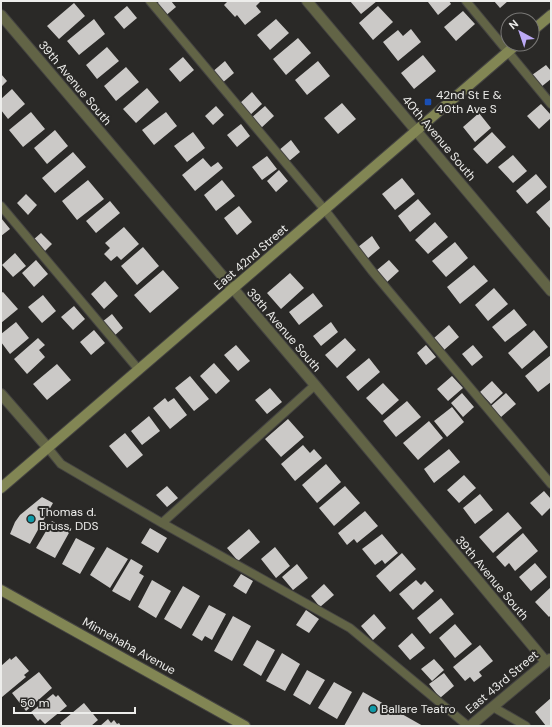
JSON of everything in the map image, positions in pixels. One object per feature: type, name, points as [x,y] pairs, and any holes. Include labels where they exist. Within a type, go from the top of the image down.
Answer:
[{"type":"street","name":"40th Avenue South","points":[[307,1],[551,291]]},
{"type":"street","name":"39th Avenue South","points":[[1,15],[549,660]]},
{"type":"street","points":[[540,24],[551,15]]},
{"type":"street","name":"East 42nd Street","points":[[1,488],[508,52]]},
{"type":"street","points":[[1,394],[48,448]]},
{"type":"street","name":"Minnehaha Avenue","points":[[1,590],[245,726]]},
{"type":"street","name":"East 43rd Street","points":[[469,726],[549,660]]},
{"type":"lane","points":[[150,1],[325,210],[372,271],[551,484]]},
{"type":"lane","points":[[466,1],[500,42]]},
{"type":"lane","points":[[508,52],[551,104]]},
{"type":"lane","points":[[1,206],[139,370]]},
{"type":"lane","points":[[162,522],[315,385]]},
{"type":"lane","points":[[48,448],[61,464],[350,628],[469,726]]},
{"type":"lane","points":[[493,707],[526,726]]},
{"type":"building","points":[[160,1],[171,1],[176,7],[164,17],[155,5]]},
{"type":"building","points":[[228,1],[259,1],[260,2],[256,6],[261,12],[245,25],[237,15],[235,17],[224,5]]},
{"type":"building","points":[[350,1],[377,1],[361,14]]},
{"type":"building","points":[[449,1],[451,4],[438,15],[428,2]]},
{"type":"building","points":[[494,1],[508,1],[500,8]]},
{"type":"building","points":[[74,3],[85,16],[59,39],[47,26]]},
{"type":"building","points":[[127,6],[137,18],[124,29],[114,17]]},
{"type":"building","points":[[378,6],[393,22],[373,40],[359,23]]},
{"type":"building","points":[[463,11],[475,24],[456,41],[444,27]]},
{"type":"building","points":[[94,19],[105,34],[79,55],[67,41]]},
{"type":"building","points":[[276,19],[289,33],[270,50],[257,35]]},
{"type":"building","points":[[411,29],[421,42],[398,61],[383,42],[398,30],[403,36]]},
{"type":"building","points":[[298,38],[311,53],[286,75],[273,59]]},
{"type":"building","points":[[107,47],[119,61],[97,79],[86,65]]},
{"type":"building","points":[[423,55],[436,71],[414,89],[401,73]]},
{"type":"building","points":[[183,57],[194,70],[180,82],[169,69]]},
{"type":"building","points":[[225,61],[234,73],[221,84],[211,73]]},
{"type":"building","points":[[318,61],[330,76],[307,95],[295,80]]},
{"type":"building","points":[[546,65],[551,71],[551,79],[541,87],[532,75]]},
{"type":"building","points":[[126,67],[139,82],[116,101],[104,86]]},
{"type":"building","points":[[1,74],[7,81],[1,87]]},
{"type":"building","points":[[147,88],[159,102],[136,123],[123,109]]},
{"type":"building","points":[[12,89],[25,104],[8,119],[1,110],[1,99]]},
{"type":"building","points":[[252,92],[262,104],[248,117],[238,105]]},
{"type":"building","points":[[342,103],[356,119],[338,134],[324,118]]},
{"type":"building","points":[[541,104],[551,115],[551,118],[539,129],[527,116]]},
{"type":"building","points":[[216,106],[224,115],[213,125],[205,116]]},
{"type":"building","points":[[265,106],[274,116],[260,129],[250,119]]},
{"type":"building","points":[[31,112],[45,129],[23,147],[9,130]]},
{"type":"building","points":[[166,112],[177,126],[154,145],[142,130]]},
{"type":"building","points":[[479,113],[491,128],[475,142],[463,127]]},
{"type":"building","points":[[241,124],[250,136],[237,147],[227,135]]},
{"type":"building","points":[[55,130],[68,146],[47,164],[34,148]]},
{"type":"building","points":[[193,132],[205,148],[187,162],[174,146]]},
{"type":"building","points":[[492,132],[506,147],[487,164],[473,149]]},
{"type":"building","points":[[291,140],[300,152],[288,162],[278,151]]},
{"type":"building","points":[[73,152],[86,167],[55,193],[42,178]]},
{"type":"building","points":[[513,155],[527,171],[513,183],[498,167]]},
{"type":"building","points":[[267,156],[277,169],[262,180],[252,167]]},
{"type":"building","points":[[203,158],[211,167],[218,162],[223,168],[195,191],[182,175]]},
{"type":"building","points":[[279,170],[288,181],[276,192],[267,181]]},
{"type":"building","points":[[536,174],[547,187],[527,204],[516,191]]},
{"type":"building","points":[[402,178],[415,194],[395,210],[382,194]]},
{"type":"building","points":[[88,180],[104,199],[77,220],[62,201]]},
{"type":"building","points":[[222,180],[235,196],[216,211],[204,195]]},
{"type":"building","points":[[26,194],[37,205],[28,215],[17,203]]},
{"type":"building","points":[[418,199],[431,214],[410,232],[398,216]]},
{"type":"building","points":[[551,199],[551,227],[550,228],[536,212]]},
{"type":"building","points":[[110,201],[120,213],[96,233],[86,221]]},
{"type":"building","points":[[239,206],[252,222],[237,235],[224,218]]},
{"type":"building","points":[[1,218],[10,229],[1,236]]},
{"type":"building","points":[[435,222],[448,237],[428,254],[415,240]]},
{"type":"building","points":[[124,227],[139,244],[121,260],[117,256],[111,261],[104,254],[110,248],[105,243]]},
{"type":"building","points":[[41,233],[52,244],[44,252],[33,240]]},
{"type":"building","points":[[372,236],[380,248],[367,259],[358,247]]},
{"type":"building","points":[[455,242],[468,258],[446,277],[432,261]]},
{"type":"building","points":[[143,247],[159,266],[137,285],[121,266]]},
{"type":"building","points":[[15,253],[26,266],[13,277],[2,265]]},
{"type":"building","points":[[36,260],[48,274],[34,287],[22,273]]},
{"type":"building","points":[[389,260],[399,271],[387,282],[377,270]]},
{"type":"building","points":[[474,265],[488,281],[460,304],[447,287]]},
{"type":"building","points":[[163,270],[179,288],[150,313],[134,295]]},
{"type":"building","points":[[290,273],[304,288],[281,309],[267,293]]},
{"type":"building","points":[[105,281],[118,296],[104,309],[91,294]]},
{"type":"building","points":[[494,288],[508,304],[488,321],[475,305]]},
{"type":"building","points":[[3,292],[18,309],[1,323],[1,293]]},
{"type":"building","points":[[313,293],[323,306],[299,325],[289,312]]},
{"type":"building","points":[[43,295],[56,311],[42,323],[28,307]]},
{"type":"building","points":[[74,306],[85,319],[73,330],[61,317]]},
{"type":"building","points":[[514,309],[527,325],[505,342],[492,327]]},
{"type":"building","points":[[112,314],[123,328],[114,336],[102,322]]},
{"type":"building","points":[[16,322],[29,338],[10,354],[1,342],[1,334]]},
{"type":"building","points":[[331,322],[338,332],[321,346],[313,336]]},
{"type":"building","points":[[449,325],[459,337],[444,350],[434,338]]},
{"type":"building","points":[[94,330],[105,343],[91,355],[80,342]]},
{"type":"building","points":[[534,330],[548,347],[522,369],[508,353]]},
{"type":"building","points":[[38,338],[45,345],[39,350],[45,357],[27,374],[14,359]]},
{"type":"building","points":[[345,338],[356,350],[337,368],[325,355]]},
{"type":"building","points":[[236,345],[250,361],[238,371],[224,355]]},
{"type":"building","points":[[426,345],[436,357],[426,365],[417,353]]},
{"type":"building","points":[[473,345],[483,357],[472,366],[462,354]]},
{"type":"building","points":[[551,355],[551,382],[538,392],[525,376]]},
{"type":"building","points":[[369,358],[380,372],[358,391],[346,377]]},
{"type":"building","points":[[214,363],[230,381],[216,394],[200,376]]},
{"type":"building","points":[[57,364],[71,380],[47,400],[33,384]]},
{"type":"building","points":[[190,376],[209,399],[194,411],[175,388]]},
{"type":"building","points":[[452,376],[463,388],[448,401],[437,389]]},
{"type":"building","points":[[492,381],[503,393],[491,404],[480,392]]},
{"type":"building","points":[[383,383],[399,400],[382,415],[366,398]]},
{"type":"building","points":[[270,388],[282,402],[267,414],[255,400]]},
{"type":"building","points":[[462,393],[474,407],[463,417],[451,403]]},
{"type":"building","points":[[506,393],[516,404],[501,417],[491,406]]},
{"type":"building","points":[[165,398],[168,402],[174,398],[187,415],[170,429],[153,408]]},
{"type":"building","points":[[407,401],[421,417],[396,437],[383,421]]},
{"type":"building","points":[[452,407],[464,422],[447,437],[434,421]]},
{"type":"building","points":[[149,416],[160,431],[142,445],[131,431]]},
{"type":"building","points":[[288,419],[304,437],[281,457],[265,439]]},
{"type":"building","points":[[429,421],[443,438],[418,460],[403,443]]},
{"type":"building","points":[[125,433],[143,455],[127,468],[109,446]]},
{"type":"building","points":[[303,445],[310,453],[314,449],[322,458],[295,481],[281,464]]},
{"type":"building","points":[[449,449],[460,462],[434,483],[424,469]]},
{"type":"building","points":[[326,464],[341,482],[317,503],[302,485]]},
{"type":"building","points":[[464,475],[476,488],[459,503],[447,490]]},
{"type":"building","points":[[167,486],[178,498],[167,507],[156,495]]},
{"type":"building","points":[[345,486],[360,503],[334,526],[319,508]]},
{"type":"building","points":[[544,491],[551,499],[551,507],[542,516],[530,503]]},
{"type":"building","points":[[480,494],[493,510],[475,524],[463,508]]},
{"type":"building","name":"Thomas d. Bruss, DDS","points":[[42,497],[53,503],[30,544],[10,534],[20,515]]},
{"type":"building","points":[[365,511],[378,526],[357,543],[354,539],[347,545],[338,533]]},
{"type":"building","points":[[508,512],[522,528],[493,553],[479,537]]},
{"type":"building","points":[[52,521],[70,531],[55,558],[36,548]]},
{"type":"building","points":[[150,528],[167,538],[158,553],[141,543]]},
{"type":"building","points":[[249,529],[260,542],[238,561],[227,548]]},
{"type":"building","points":[[523,533],[538,551],[515,571],[509,563],[505,567],[496,557]]},
{"type":"building","points":[[382,534],[398,553],[385,564],[382,560],[375,565],[362,549]]},
{"type":"building","points":[[76,538],[95,548],[80,574],[62,564]]},
{"type":"building","points":[[107,547],[128,559],[110,588],[90,575]]},
{"type":"building","points":[[275,547],[290,566],[276,578],[261,559]]},
{"type":"building","points":[[402,553],[416,569],[390,592],[376,576]]},
{"type":"building","points":[[131,559],[143,566],[139,573],[144,576],[130,601],[112,591]]},
{"type":"building","points":[[535,563],[547,577],[531,591],[519,577]]},
{"type":"building","points":[[297,564],[308,578],[293,590],[282,577]]},
{"type":"building","points":[[241,574],[253,581],[246,594],[233,586]]},
{"type":"building","points":[[152,580],[171,591],[156,618],[138,607]]},
{"type":"building","points":[[416,580],[421,585],[425,581],[434,591],[413,610],[399,594]]},
{"type":"building","points":[[324,584],[334,595],[320,607],[311,596]]},
{"type":"building","points":[[183,586],[200,596],[181,629],[164,619]]},
{"type":"building","points":[[551,587],[551,615],[549,617],[535,602]]},
{"type":"building","points":[[441,598],[454,614],[430,634],[417,618]]},
{"type":"building","points":[[209,605],[226,614],[212,640],[205,636],[202,641],[192,635]]},
{"type":"building","points":[[306,610],[319,619],[309,633],[296,625]]},
{"type":"building","points":[[374,614],[386,628],[373,640],[361,626]]},
{"type":"building","points":[[233,616],[251,626],[232,661],[214,651]]},
{"type":"building","points":[[455,624],[472,644],[455,658],[439,638]]},
{"type":"building","points":[[412,633],[425,648],[410,660],[398,646]]},
{"type":"building","points":[[257,640],[275,650],[261,676],[243,665]]},
{"type":"building","points":[[480,645],[493,661],[479,672],[482,676],[474,682],[470,677],[465,681],[453,667]]},
{"type":"building","points":[[282,653],[300,664],[285,691],[266,681]]},
{"type":"building","points":[[16,656],[29,671],[24,675],[26,677],[2,697],[1,666],[10,658],[11,660]]},
{"type":"building","points":[[434,659],[444,670],[432,681],[421,669]]},
{"type":"building","points":[[307,670],[325,680],[310,705],[293,695]]},
{"type":"building","points":[[39,672],[52,688],[26,711],[12,693]]},
{"type":"building","points":[[444,673],[454,686],[440,698],[429,684]]},
{"type":"building","points":[[334,682],[352,692],[337,719],[318,708]]},
{"type":"building","name":"Ballare Teatro","points":[[363,692],[423,726],[344,726]]},
{"type":"building","points":[[53,694],[56,697],[58,695],[67,706],[45,724],[40,719],[38,721],[31,712]]},
{"type":"building","points":[[551,698],[551,726],[546,726],[535,712]]},
{"type":"building","points":[[84,703],[98,720],[91,726],[62,726],[60,723]]},
{"type":"building","points":[[108,719],[111,723],[114,720],[121,726],[100,726]]},
{"type":"place","name":"42nd St E & 40th Ave S","points":[[428,102]]},
{"type":"place","name":"Thomas d. Bruss, DDS","points":[[31,519]]},
{"type":"place","name":"Ballare Teatro","points":[[373,709]]}]
